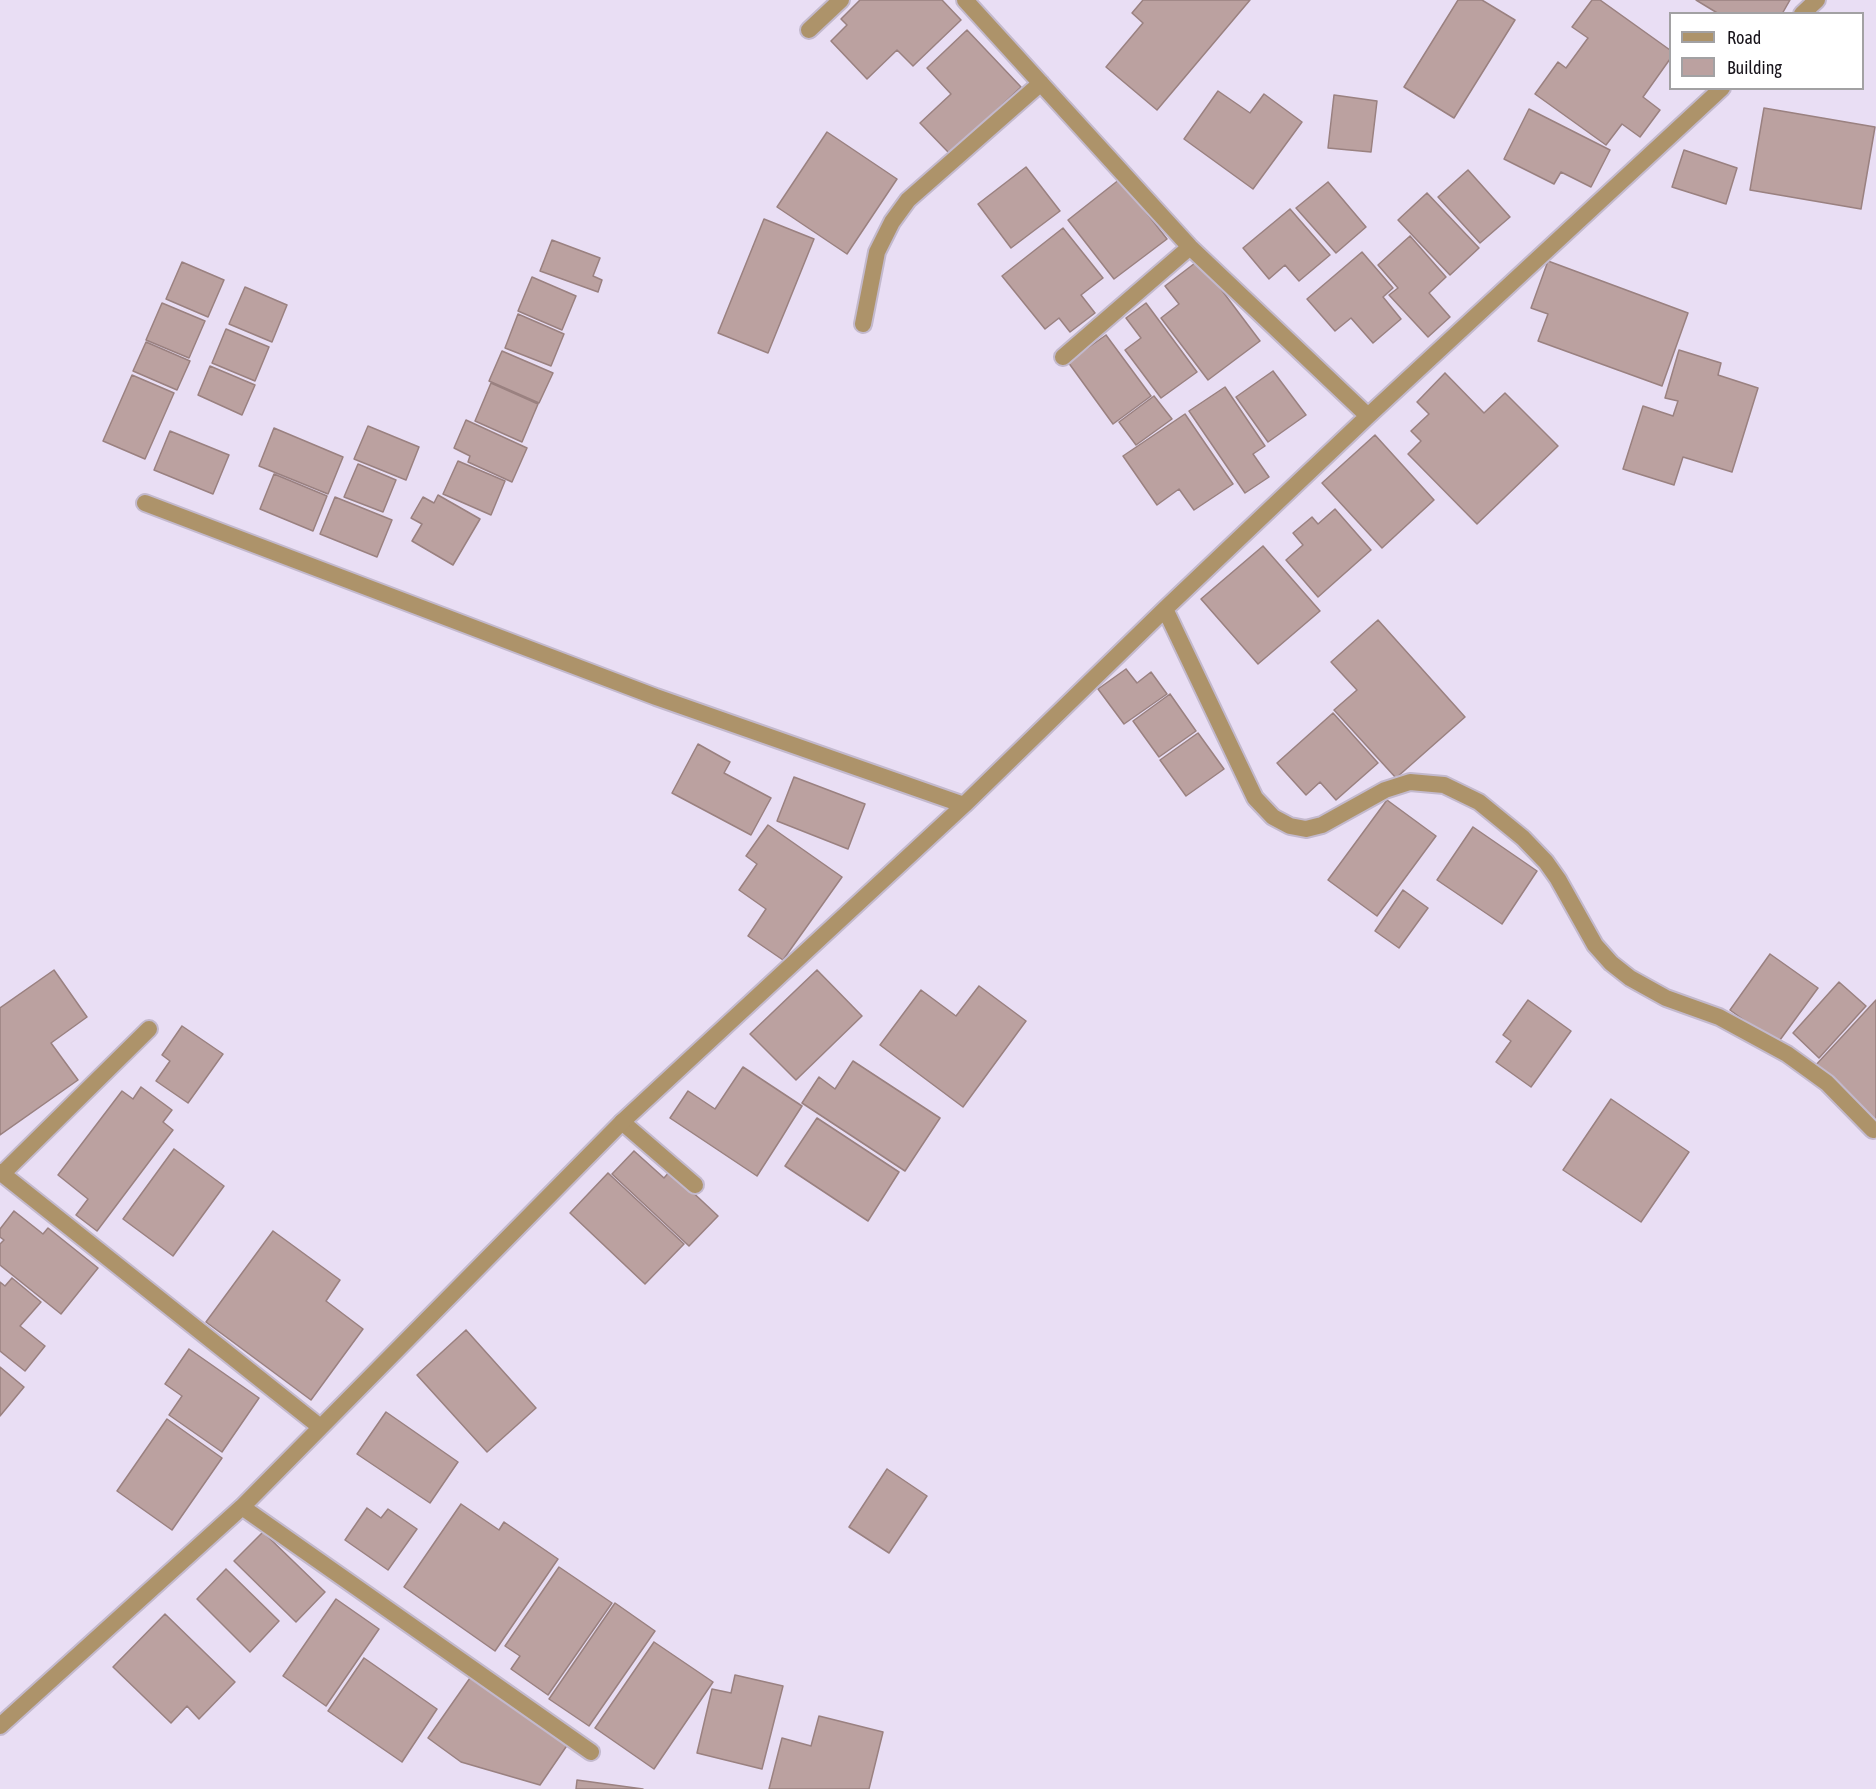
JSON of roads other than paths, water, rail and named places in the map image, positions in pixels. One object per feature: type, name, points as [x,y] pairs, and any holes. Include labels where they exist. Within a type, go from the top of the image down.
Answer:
[{"type":"street","points":[[809,30],[841,0]]},
{"type":"street","points":[[965,0],[1190,247],[1368,416]]},
{"type":"street","points":[[1805,12],[1817,0]]},
{"type":"street","points":[[863,324],[877,252],[892,222],[908,200],[1041,83]]},
{"type":"street","points":[[3,1719],[242,1507],[319,1426],[622,1122],[964,805],[1164,609],[1368,416],[1720,90]]},
{"type":"street","points":[[1064,357],[1190,247]]},
{"type":"street","points":[[145,503],[656,698],[964,805]]},
{"type":"street","points":[[1164,609],[1255,798],[1273,817],[1290,826],[1306,829],[1322,825],[1384,790],[1410,782],[1444,785],[1479,802],[1523,838],[1546,862],[1595,945],[1611,963],[1630,978],[1666,998],[1719,1017],[1787,1054],[1827,1083],[1873,1130]]},
{"type":"street","points":[[149,1029],[1,1173],[319,1426]]},
{"type":"street","points":[[622,1122],[695,1185]]},
{"type":"street","points":[[242,1507],[591,1752]]}]
